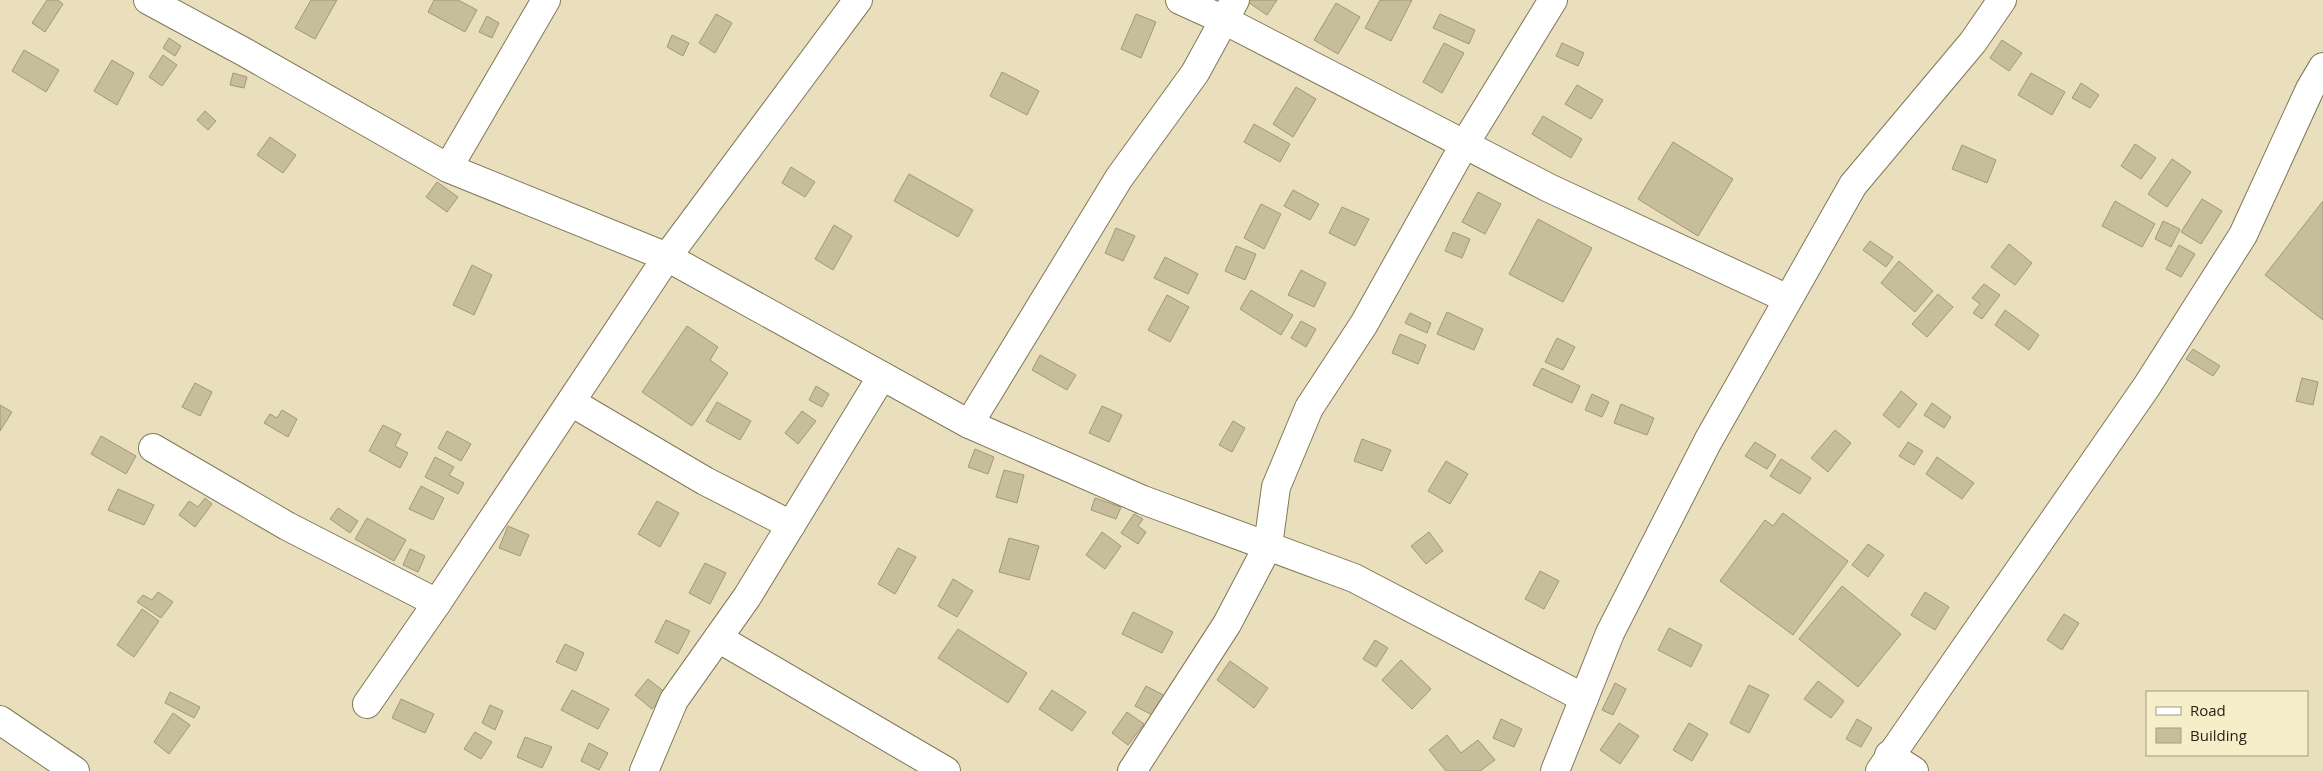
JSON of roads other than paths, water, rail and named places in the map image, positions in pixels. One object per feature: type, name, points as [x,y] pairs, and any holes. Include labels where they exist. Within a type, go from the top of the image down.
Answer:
[{"type":"street","points":[[148,0],[448,168],[667,257],[969,424],[1143,500],[1354,578],[1584,698]]},
{"type":"street","points":[[448,168],[546,0]]},
{"type":"street","points":[[367,704],[437,603],[667,257],[858,0]]},
{"type":"street","points":[[1180,0],[1229,10],[1464,145],[1549,188],[1788,299]]},
{"type":"street","points":[[1132,771],[1227,624],[1268,546],[1276,487],[1309,408],[1364,324],[1464,145],[1553,0]]},
{"type":"street","points":[[1555,771],[1610,633],[1708,441],[1853,185],[1973,42],[2002,0]]},
{"type":"street","points":[[969,424],[1119,178],[1195,73],[1229,10]]},
{"type":"street","points":[[1914,771],[1885,763],[2158,370],[2243,235],[2319,84]]},
{"type":"street","points":[[644,771],[674,700],[747,597],[882,376]]},
{"type":"street","points":[[571,402],[705,481],[791,525]]},
{"type":"street","points":[[153,448],[287,526],[437,603]]},
{"type":"street","points":[[718,638],[946,771]]},
{"type":"street","points":[[0,720],[75,771]]}]
